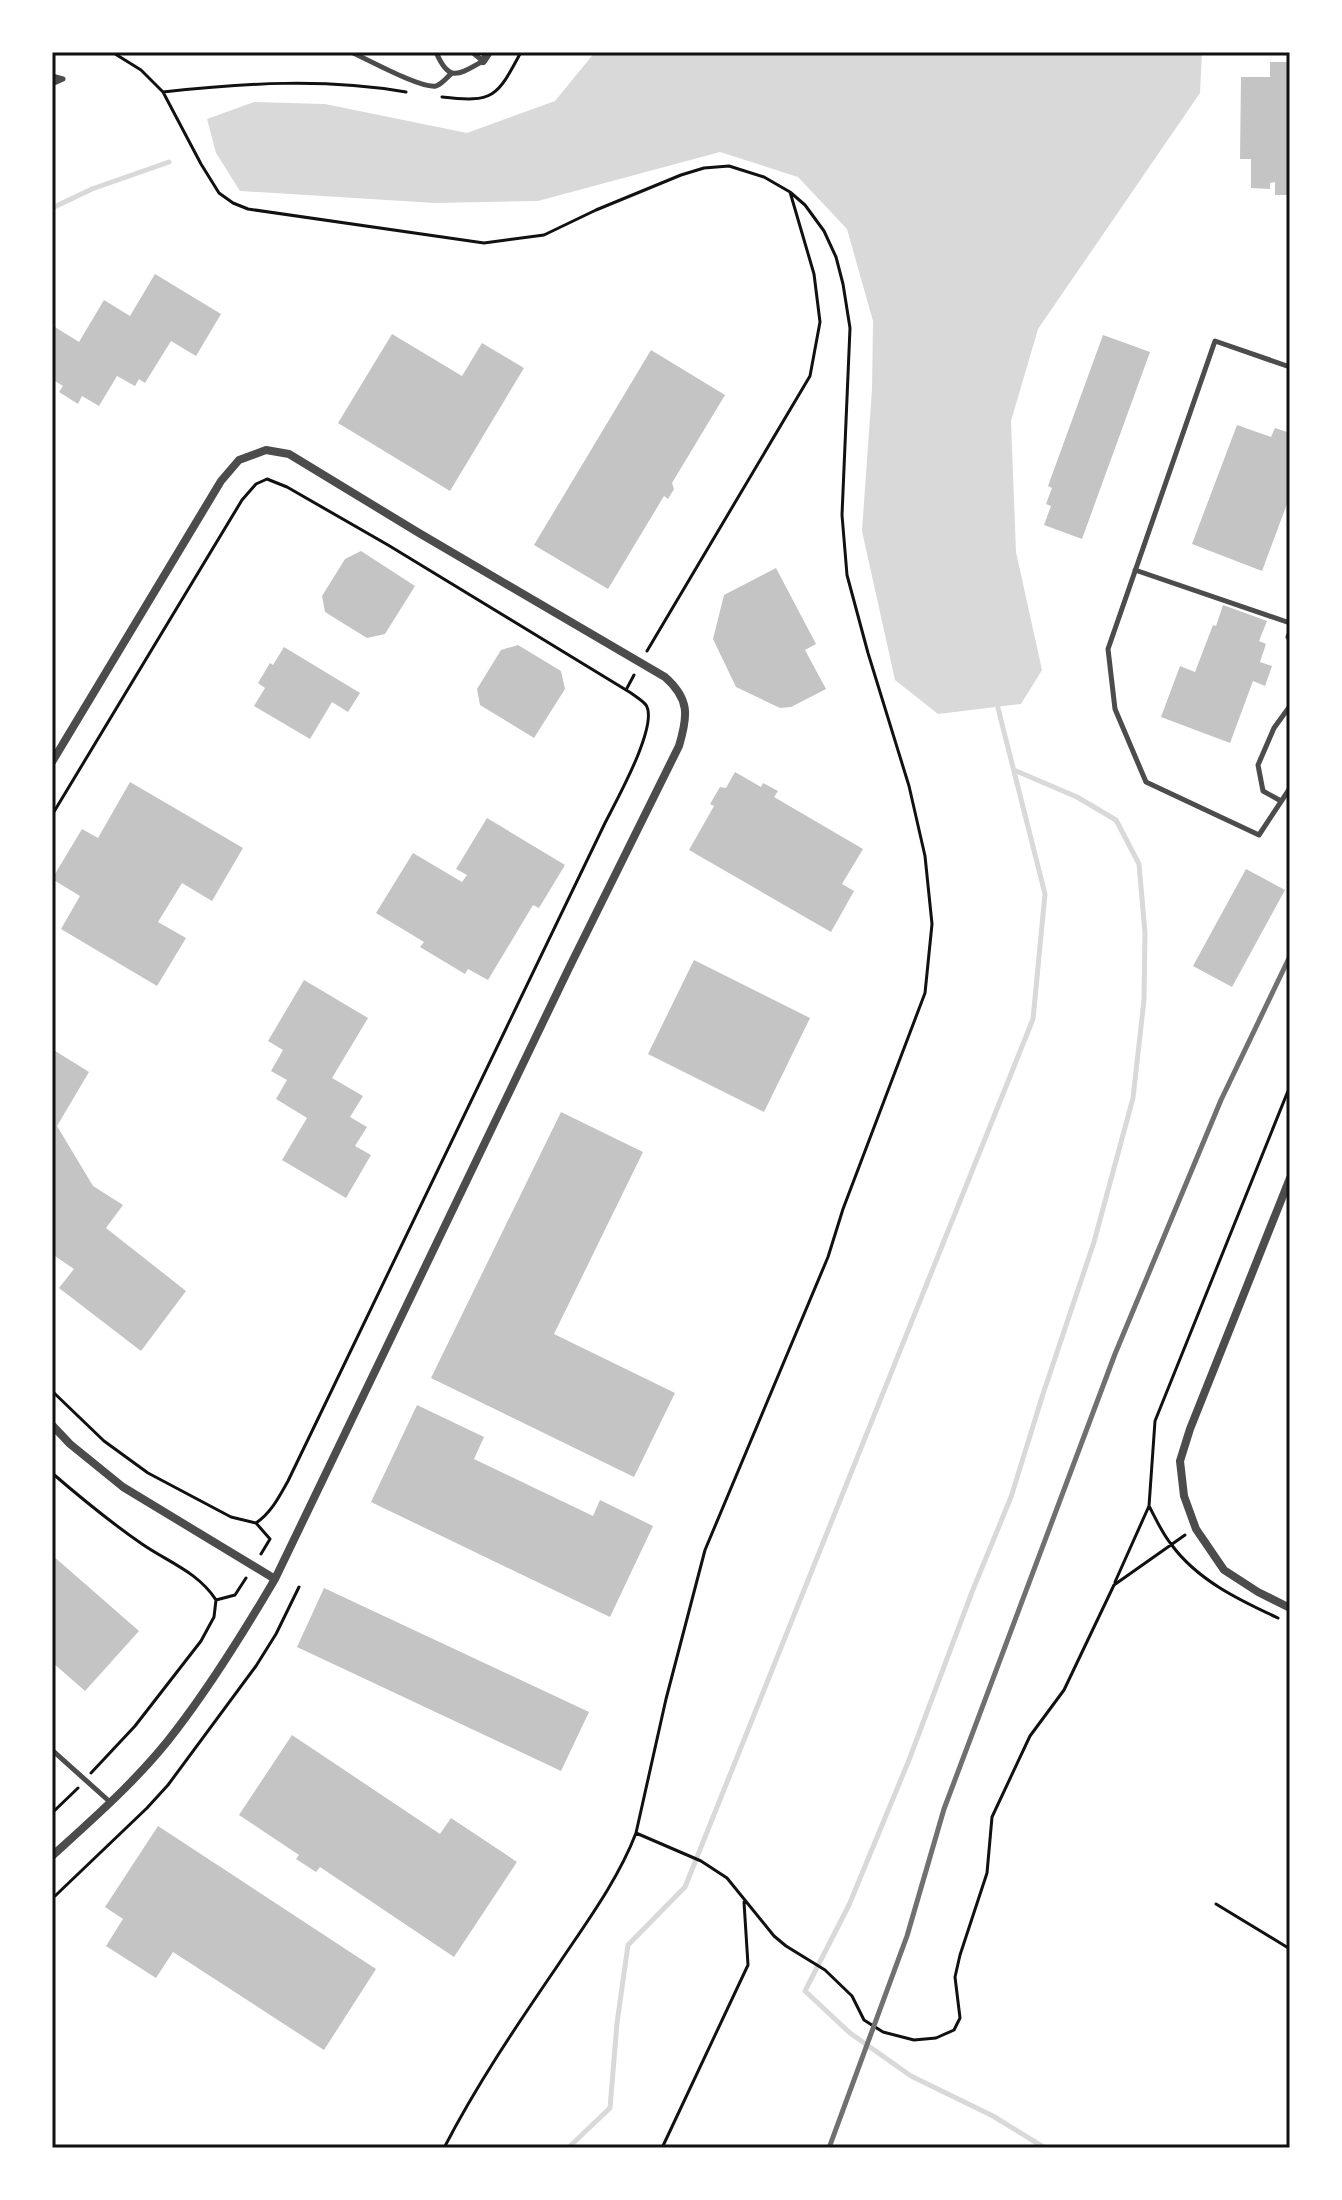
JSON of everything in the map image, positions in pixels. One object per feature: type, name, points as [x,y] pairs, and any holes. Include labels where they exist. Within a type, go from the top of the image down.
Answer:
[{"type":"street","points":[[483,61],[489,52]]},
{"type":"street","points":[[52,762],[221,481],[239,460],[266,450],[289,454],[641,662],[673,684],[684,705],[686,718],[679,746],[275,1579],[246,1629],[176,1730],[111,1803],[52,1856]]},
{"type":"street","points":[[1290,1178],[1180,1461],[1184,1496],[1196,1529],[1224,1570],[1290,1608]]},
{"type":"street","points":[[52,1425],[70,1444],[123,1487],[275,1579]]},
{"type":"lane","points":[[351,52],[432,87],[451,74],[460,74],[483,61],[472,52]]},
{"type":"lane","points":[[436,52],[451,74]]},
{"type":"lane","points":[[52,76],[63,79],[52,84]]},
{"type":"lane","points":[[1290,367],[1215,341],[1108,649],[1115,709],[1146,782],[1259,835],[1290,788]]},
{"type":"lane","points":[[1135,570],[1290,623]]},
{"type":"lane","points":[[1290,632],[1290,638]]},
{"type":"lane","points":[[1281,801],[1263,791],[1258,765],[1274,728],[1290,706]]},
{"type":"lane","points":[[52,1750],[111,1803]]},
{"type":"path","points":[[112,52],[141,70],[163,92],[219,193],[248,209],[484,243],[544,235],[638,192],[704,168],[729,166],[747,170],[790,192],[805,205],[824,231],[836,257],[850,328],[842,515],[847,575],[909,786],[925,856],[932,924],[925,993],[843,1209],[828,1257],[705,1550],[663,1711],[636,1833],[625,1859],[593,1913],[492,2062],[444,2148]]},
{"type":"path","points":[[432,96],[470,100],[490,95],[505,83],[521,52]]},
{"type":"path","points":[[163,92],[235,84],[300,82],[373,86],[404,92]]},
{"type":"path","points":[[626,690],[810,376],[820,322],[814,274],[790,192]]},
{"type":"path","points":[[52,815],[242,500],[256,484],[267,479],[287,487],[388,545],[646,705],[650,719],[646,737],[288,1481],[274,1505],[256,1523]]},
{"type":"path","points":[[636,1833],[701,1861],[727,1878],[760,1921],[786,1946],[825,1970],[852,1996],[864,2020],[883,2032],[914,2040],[936,2038],[954,2030],[961,2006],[955,1977],[987,1873],[992,1817],[1030,1736],[1064,1690],[1149,1506],[1155,1421],[1290,1086]]},
{"type":"path","points":[[52,1391],[104,1441],[148,1473],[231,1517],[256,1523],[270,1539],[235,1595],[216,1600]]},
{"type":"path","points":[[52,1473],[141,1543],[195,1575],[216,1600],[214,1617],[201,1641],[135,1726],[52,1813]]},
{"type":"path","points":[[1114,1585],[1196,1529]]},
{"type":"path","points":[[52,1896],[67,1885],[168,1785],[256,1666],[299,1587]]},
{"type":"path","points":[[662,2148],[748,1965],[743,1898]]},
{"type":"path","points":[[1216,1904],[1290,1949]]},
{"type":"shaded area","points":[[595,52],[1202,52],[1200,93],[1038,329],[1011,421],[1016,552],[1042,670],[1021,704],[938,714],[895,680],[862,531],[872,389],[873,321],[847,229],[798,177],[720,152],[538,201],[435,203],[240,191],[216,153],[207,119],[254,102],[325,104],[467,133],[555,101]]},
{"type":"building","points":[[1270,62],[1290,62],[1290,195],[1275,195],[1275,182],[1270,183],[1270,189],[1251,188],[1251,159],[1240,159],[1241,77],[1270,77]]},
{"type":"building","points":[[155,274],[221,314],[196,356],[171,341],[145,383],[139,379],[135,386],[117,376],[99,406],[82,396],[78,404],[59,392],[63,386],[52,379],[52,331],[55,327],[79,342],[104,300],[130,316]]},
{"type":"building","points":[[392,334],[462,376],[482,343],[524,368],[450,491],[338,423]]},
{"type":"building","points":[[1103,335],[1150,352],[1082,539],[1044,525],[1051,506],[1046,504],[1052,488],[1048,486]]},
{"type":"building","points":[[651,350],[725,395],[672,483],[674,489],[668,499],[664,496],[608,589],[534,545]]},
{"type":"building","points":[[1237,425],[1271,437],[1275,428],[1290,433],[1290,496],[1262,571],[1192,544]]},
{"type":"building","points":[[361,551],[415,586],[385,634],[367,638],[325,612],[322,596],[345,559]]},
{"type":"building","points":[[776,568],[816,644],[805,650],[826,689],[791,707],[780,708],[736,687],[713,639],[724,595]]},
{"type":"building","points":[[1223,605],[1267,621],[1259,641],[1266,644],[1260,662],[1272,666],[1265,686],[1253,681],[1230,743],[1161,717],[1180,666],[1195,672]]},
{"type":"building","points":[[518,645],[561,671],[565,689],[534,738],[480,705],[477,689],[501,650]]},
{"type":"building","points":[[284,647],[360,693],[348,712],[332,702],[310,739],[254,706],[265,688],[258,683]]},
{"type":"building","points":[[735,772],[761,787],[763,783],[778,791],[774,797],[863,849],[842,884],[854,891],[831,932],[689,850],[714,806],[710,804],[720,787],[726,788]]},
{"type":"building","points":[[130,782],[243,848],[212,901],[182,883],[158,922],[186,938],[157,986],[61,929],[80,896],[52,879],[82,829],[98,838]]},
{"type":"building","points":[[487,818],[565,865],[539,908],[533,905],[488,980],[468,969],[465,974],[420,947],[424,942],[376,913],[413,853],[462,882],[467,875],[456,869]]},
{"type":"building","points":[[1246,869],[1285,890],[1232,987],[1193,966]]},
{"type":"building","points":[[694,960],[810,1018],[764,1112],[648,1054]]},
{"type":"building","points":[[304,980],[368,1018],[332,1078],[363,1096],[350,1117],[367,1127],[355,1146],[371,1155],[346,1198],[282,1160],[307,1118],[276,1099],[287,1080],[271,1071],[283,1050],[268,1041]]},
{"type":"building","points":[[52,1049],[89,1072],[57,1126],[93,1186],[123,1205],[106,1228],[186,1291],[141,1351],[59,1288],[74,1269],[52,1254]]},
{"type":"building","points":[[561,1112],[643,1152],[554,1334],[675,1393],[634,1477],[431,1378]]},
{"type":"building","points":[[417,1405],[484,1437],[474,1459],[593,1516],[600,1500],[653,1526],[610,1617],[371,1502]]},
{"type":"building","points":[[52,1555],[139,1631],[85,1691],[52,1662]]},
{"type":"building","points":[[324,1588],[589,1712],[561,1771],[297,1647]]},
{"type":"building","points":[[292,1735],[440,1834],[451,1818],[517,1862],[454,1957],[320,1867],[316,1872],[296,1859],[299,1855],[239,1815]]},
{"type":"building","points":[[158,1826],[376,1969],[324,2050],[173,1952],[156,1978],[106,1946],[123,1919],[105,1907]]},
{"type":"waterway","points":[[52,208],[92,189],[169,162]]},
{"type":"waterway","points":[[568,2148],[610,2108],[628,1945],[685,1887],[1033,1019],[1045,894],[998,708]]},
{"type":"waterway","points":[[1014,770],[1077,797],[1116,820],[1139,864],[1145,933],[1144,1000],[1133,1098],[1094,1242],[1011,1497],[849,1905],[805,1991],[850,2033],[911,2076],[993,2116],[1045,2148]]},
{"type":"railway","points":[[829,2148],[907,1936],[944,1809],[1115,1354],[1221,1100],[1290,956]]}]
